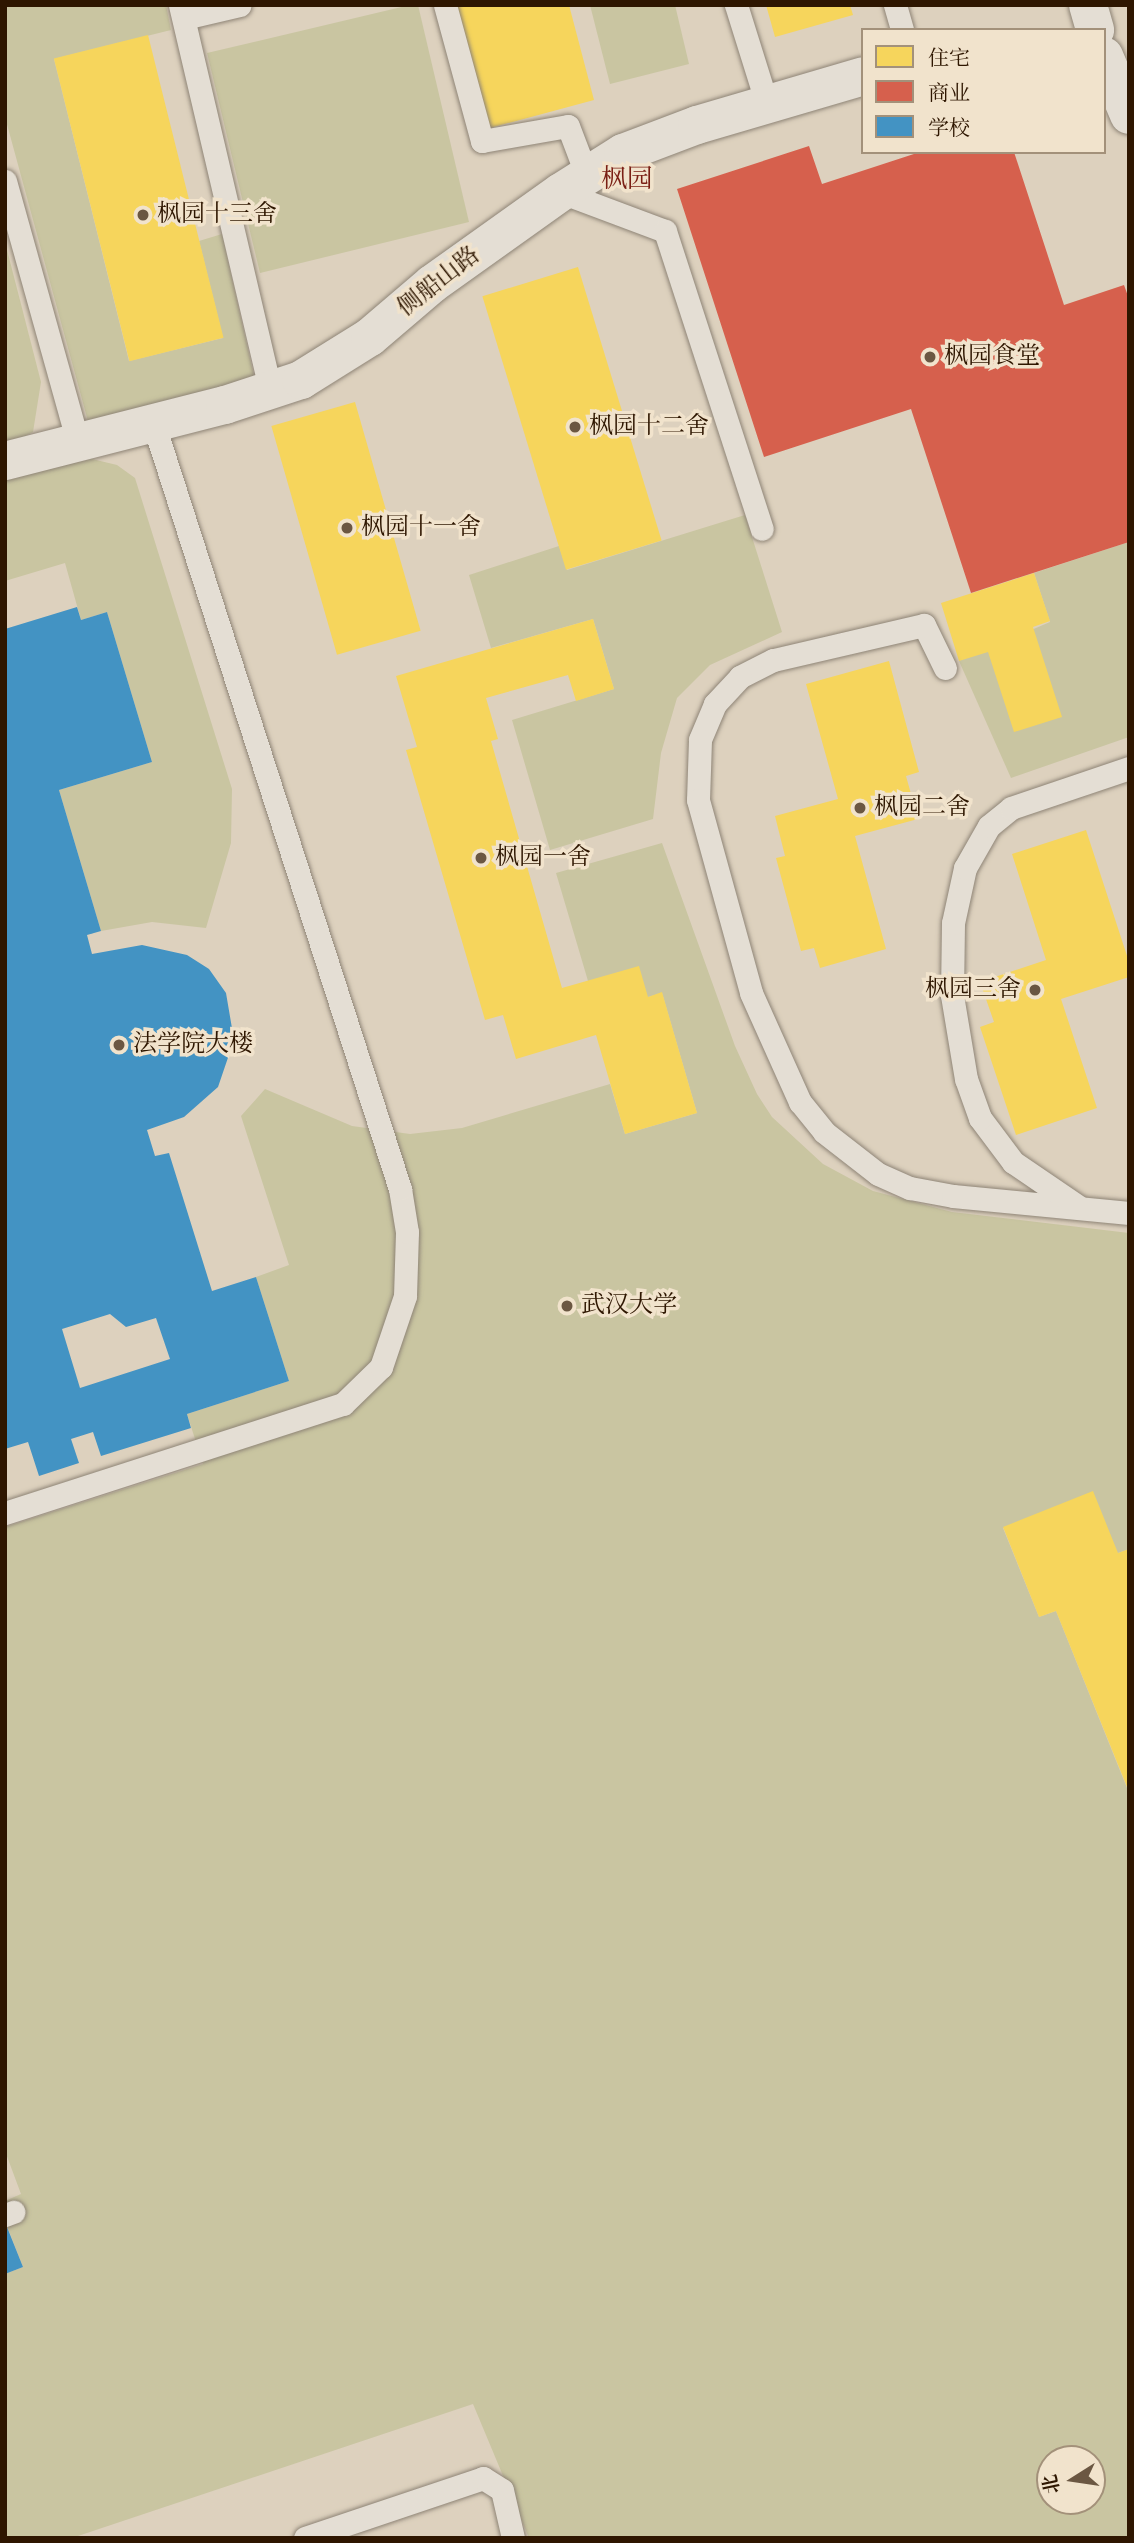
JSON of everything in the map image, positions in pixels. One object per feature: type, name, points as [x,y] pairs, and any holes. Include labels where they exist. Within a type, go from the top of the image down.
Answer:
[{"type":"street","points":[[1088,5],[1094,28]]},
{"type":"street","name":"侧船山路","points":[[5,461],[154,425],[271,392],[325,367],[370,337],[432,284],[574,184],[623,153],[767,104],[861,77]]},
{"type":"lane","points":[[240,5],[182,12],[271,392]]},
{"type":"lane","points":[[445,5],[482,141],[568,126],[574,184],[665,231],[762,529]]},
{"type":"lane","points":[[736,5],[767,104]]},
{"type":"lane","points":[[895,5],[901,28]]},
{"type":"lane","points":[[5,181],[78,443]]},
{"type":"lane","points":[[5,1513],[343,1404],[381,1367],[405,1296],[407,1232],[400,1189],[154,425]]},
{"type":"lane","points":[[945,668],[924,625],[773,660],[740,677],[715,704],[700,740],[698,800],[751,993],[779,1063],[800,1102],[824,1132],[878,1174],[910,1188],[1023,1205],[1129,1213]]},
{"type":"lane","points":[[1080,1208],[1013,1162],[980,1118],[966,1079],[952,995],[953,923],[965,868],[989,826],[1011,807],[1129,768]]},
{"type":"lane","points":[[305,2538],[483,2478],[502,2490],[513,2538]]},
{"type":"shaded area","points":[[5,5],[166,5],[171,30],[54,59],[129,361],[223,338],[199,241],[222,234],[254,376],[231,387],[89,425],[5,117]]},
{"type":"shaded area","points":[[418,5],[469,222],[260,273],[207,53]]},
{"type":"shaded area","points":[[590,5],[675,5],[689,64],[610,84]]},
{"type":"shaded area","points":[[5,242],[41,382],[33,432],[5,447]]},
{"type":"shaded area","points":[[92,459],[117,465],[135,478],[232,789],[231,843],[206,928],[152,922],[101,931],[59,790],[152,762],[107,612],[81,620],[65,563],[5,581],[5,478]]},
{"type":"shaded area","points":[[745,515],[782,632],[710,665],[677,698],[661,753],[653,819],[550,850],[512,720],[614,689],[593,619],[491,648],[469,575],[559,546],[567,570]]},
{"type":"shaded area","points":[[1129,542],[1129,737],[1011,778],[959,661],[1050,622],[1034,573]]},
{"type":"shaded area","points":[[662,843],[735,1046],[757,1094],[772,1117],[823,1164],[873,1191],[952,1212],[1129,1233],[1129,1549],[1118,1553],[1003,1528],[1039,1617],[1056,1611],[1129,1793],[1129,2538],[529,2538],[473,2404],[72,2538],[5,2538],[5,2274],[23,2267],[5,2221],[5,2201],[21,2194],[5,2151],[5,1527],[203,1464],[187,1414],[289,1381],[256,1277],[289,1265],[241,1116],[265,1089],[352,1126],[410,1134],[462,1128],[610,1084],[625,1134],[697,1113],[662,993],[648,997],[588,981],[556,873]]},
{"type":"building: 住宅","points":[[457,5],[569,5],[594,100],[490,128]]},
{"type":"building: 住宅","points":[[766,5],[850,5],[853,15],[775,37]]},
{"type":"building: 住宅","name":"枫园十三舍","points":[[148,35],[223,338],[129,361],[54,58]]},
{"type":"building: 住宅","name":"枫园十二舍","points":[[578,267],[662,541],[566,570],[482,296]]},
{"type":"building: 住宅","name":"枫园十一舍","points":[[355,402],[421,631],[337,655],[271,426]]},
{"type":"building: 住宅","points":[[1034,573],[1050,621],[1033,627],[1062,717],[1014,732],[988,652],[959,661],[941,603]]},
{"type":"building: 住宅","name":"枫园一舍","points":[[593,619],[614,689],[576,701],[568,675],[486,698],[498,739],[491,741],[562,988],[639,966],[648,997],[662,992],[697,1113],[625,1134],[596,1035],[516,1059],[503,1015],[485,1020],[406,750],[417,747],[396,676]]},
{"type":"building: 住宅","name":"枫园二舍","points":[[889,661],[919,772],[906,776],[918,819],[855,836],[886,949],[820,968],[814,948],[801,951],[776,858],[785,856],[775,816],[838,799],[806,684]]},
{"type":"building: 住宅","name":"枫园三舍","points":[[1086,830],[1129,962],[1129,977],[1061,999],[1097,1108],[1016,1135],[980,1027],[994,1022],[980,982],[1046,960],[1012,854]]},
{"type":"building: 住宅","points":[[1093,1491],[1118,1553],[1129,1549],[1129,1792],[1056,1611],[1039,1617],[1003,1527]]},
{"type":"building: 商业","name":"枫园食堂","points":[[809,146],[822,184],[914,154],[1015,154],[1064,305],[1124,285],[1129,299],[1129,542],[971,593],[911,409],[764,457],[677,189]]},
{"type":"building: 学校","name":"法学院大楼","points":[[77,607],[81,620],[107,612],[152,762],[59,790],[101,931],[87,935],[92,954],[142,945],[187,955],[209,969],[226,993],[234,1040],[218,1087],[184,1117],[147,1130],[155,1156],[169,1153],[212,1291],[256,1277],[289,1381],[187,1414],[191,1428],[101,1456],[93,1432],[71,1439],[79,1463],[39,1476],[28,1442],[5,1449],[5,629]],"holes":[[[110,1314],[126,1327],[156,1318],[170,1359],[80,1388],[62,1329]]]},
{"type":"building: 学校","points":[[5,2222],[23,2267],[5,2274]]},
{"type":"place","name":"枫园十三舍","points":[[143,215]]},
{"type":"place","name":"枫园食堂","points":[[930,357]]},
{"type":"place","name":"枫园十二舍","points":[[575,427]]},
{"type":"place","name":"枫园十一舍","points":[[347,528]]},
{"type":"place","name":"枫园二舍","points":[[860,808]]},
{"type":"place","name":"枫园一舍","points":[[481,858]]},
{"type":"place","name":"枫园三舍","points":[[1035,990]]},
{"type":"place","name":"法学院大楼","points":[[119,1045]]},
{"type":"place","name":"武汉大学","points":[[567,1306]]},
{"type":"district","name":"枫园","points":[[627,180]]}]
